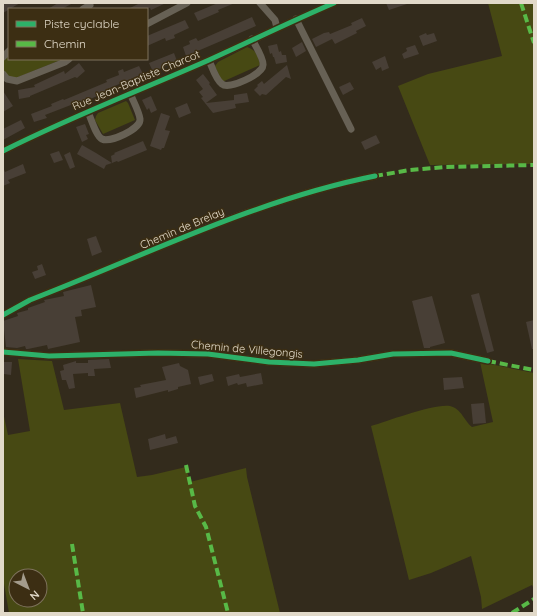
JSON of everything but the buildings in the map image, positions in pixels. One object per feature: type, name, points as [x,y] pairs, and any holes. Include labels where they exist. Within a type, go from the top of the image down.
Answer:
[{"type":"street","points":[[148,23],[187,3]]},
{"type":"street","points":[[260,3],[274,20],[277,28]]},
{"type":"street","name":"Rue Jean-Baptiste Charcot","points":[[3,150],[130,93],[209,60],[252,39],[334,3]]},
{"type":"street","points":[[296,19],[351,129]]},
{"type":"street","name":"Rue Jean-Baptiste Charcot","points":[[209,60],[222,85],[232,85],[258,74],[262,70],[264,64],[252,39]]},
{"type":"street","points":[[3,74],[7,79],[17,81],[68,60]]},
{"type":"street","name":"Rue Jean-Baptiste Charcot","points":[[88,112],[99,136],[103,140],[110,140],[136,128],[140,124],[140,119],[130,93]]},
{"type":"street","name":"Chemin de Brelay","points":[[3,315],[30,300],[231,218],[286,199],[353,180],[375,176]]},
{"type":"street","name":"Chemin de Villegongis","points":[[3,352],[49,356],[158,353],[208,354],[269,362],[314,364],[358,360],[393,354],[451,353],[488,361]]},
{"type":"shaded area","points":[[488,3],[534,3],[534,164],[430,165],[398,86],[428,74],[502,56]]},
{"type":"shaded area","points":[[247,47],[255,52],[260,65],[222,82],[215,66],[218,62]]},
{"type":"shaded area","points":[[8,55],[8,60],[61,60],[16,78],[9,76],[5,72],[3,66],[4,59]]},
{"type":"shaded area","points":[[126,101],[135,120],[103,134],[95,120],[98,113]]},
{"type":"shaded area","points":[[18,359],[52,361],[64,410],[120,403],[137,477],[186,467],[190,482],[246,468],[280,613],[9,613],[8,608],[48,608],[48,568],[8,568],[8,607],[3,578],[3,412],[8,435],[30,431]]},
{"type":"shaded area","points":[[480,362],[534,373],[534,589],[532,585],[482,609],[481,597],[471,556],[431,573],[409,580],[371,426],[423,410],[443,406],[450,406],[460,412],[472,427],[493,422]]},
{"type":"marked path","points":[[521,3],[534,43]]},
{"type":"marked path","points":[[375,176],[410,170],[446,167],[534,165]]},
{"type":"marked path","points":[[488,361],[534,370]]},
{"type":"marked path","points":[[186,465],[195,506],[206,527],[228,613]]},
{"type":"marked path","points":[[72,544],[83,613]]},
{"type":"marked path","points":[[512,613],[534,599]]},
{"type":"cycle path","points":[[3,151],[334,3]]},
{"type":"cycle path","points":[[3,315],[30,300],[200,230],[286,199],[330,186],[375,176]]},
{"type":"cycle path","points":[[3,352],[49,356],[158,353],[208,354],[269,362],[314,364],[358,360],[393,354],[451,353],[488,361]]}]
